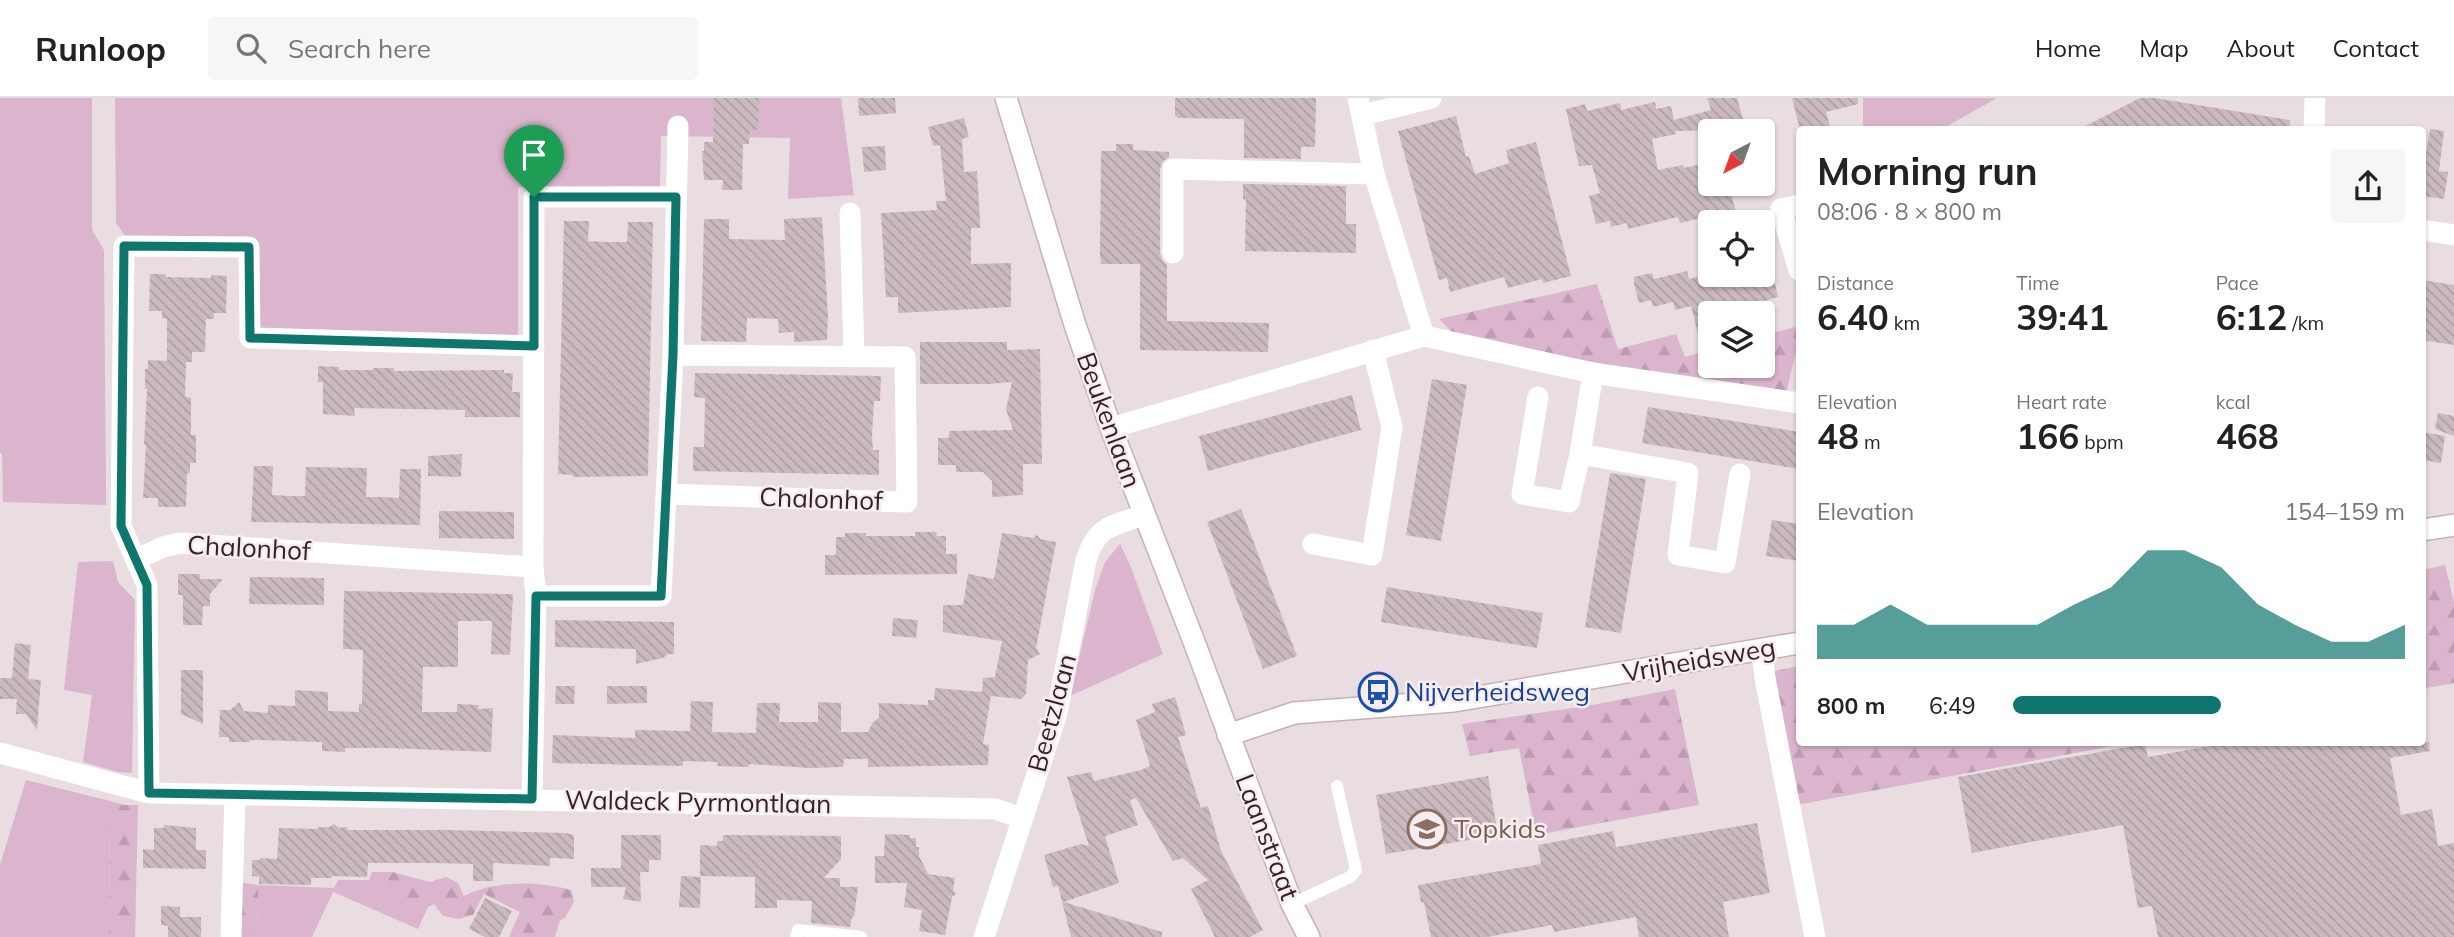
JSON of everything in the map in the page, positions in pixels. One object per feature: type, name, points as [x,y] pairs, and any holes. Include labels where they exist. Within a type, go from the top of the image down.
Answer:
[{"type":"street","name":"Beukenlaan","points":[[1006,98],[1075,325],[1143,515],[1228,735]]},
{"type":"street","points":[[1424,336],[1374,174],[1361,107],[1431,98]]},
{"type":"street","points":[[2315,98],[2315,126]]},
{"type":"street","points":[[536,596],[661,596],[673,355],[678,126]]},
{"type":"street","points":[[1173,253],[1173,169],[1374,174]]},
{"type":"street","points":[[532,799],[536,596],[533,567],[534,197],[676,197]]},
{"type":"street","points":[[1796,206],[1782,209],[1796,259]]},
{"type":"street","points":[[850,213],[855,356]]},
{"type":"street","points":[[2426,231],[2454,235]]},
{"type":"street","points":[[149,793],[147,585],[121,526],[124,246],[249,247],[250,338],[534,346]]},
{"type":"street","points":[[1111,428],[1424,336],[1593,373],[1796,397]]},
{"type":"street","points":[[1313,544],[1371,555],[1392,428],[1373,350]]},
{"type":"street","name":"Chalonhof","points":[[666,494],[907,502],[905,357],[673,355]]},
{"type":"street","points":[[1538,397],[1522,494],[1569,502],[1593,373]]},
{"type":"street","points":[[1580,454],[1688,473],[1678,555],[1725,563],[1741,474]]},
{"type":"street","name":"Beetzlaan","points":[[984,937],[1057,713],[1086,560],[1092,543],[1105,528],[1143,515]]},
{"type":"street","points":[[2426,530],[2454,526]]},
{"type":"street","name":"Chalonhof","points":[[136,559],[180,542],[533,567]]},
{"type":"street","name":"Vrijheidsweg","points":[[1228,735],[1294,713],[1454,701],[1796,644]]},
{"type":"street","points":[[1762,650],[1765,678],[1815,937]]},
{"type":"street","name":"Laanstraat","points":[[1228,735],[1292,904],[1309,937]]},
{"type":"street","name":"Waldeck Pyrmontlaan","points":[[0,753],[149,793],[995,809],[1022,818]]},
{"type":"street","points":[[231,937],[235,794]]},
{"type":"lane","points":[[1292,904],[1350,877],[1356,870],[1337,786]]},
{"type":"lane","points":[[796,937],[798,930],[861,937]]},
{"type":"green space","points":[[0,98],[92,98],[92,230],[104,250],[106,505],[3,502],[0,453]]},
{"type":"green space","points":[[115,98],[841,98],[854,195],[788,199],[790,138],[661,136],[660,186],[518,187],[518,338],[259,328],[258,242],[126,237],[116,223]]},
{"type":"green space","points":[[1863,98],[1997,98],[1947,126],[1863,126]]},
{"type":"green space","points":[[1597,284],[1618,349],[1676,334],[1685,357],[1698,353],[1698,378],[1775,378],[1775,332],[1796,327],[1796,352],[1785,398],[1457,337],[1439,319]]},
{"type":"green space","points":[[1120,544],[1163,654],[1070,696],[1095,590],[1105,562]]},
{"type":"green space","points":[[113,561],[118,582],[135,600],[132,773],[83,762],[92,695],[64,690],[78,562]]},
{"type":"green space","points":[[2445,565],[2454,602],[2454,683],[2426,688],[2426,569]]},
{"type":"green space","points":[[1796,667],[1796,746],[2113,746],[1796,805],[1769,672]]},
{"type":"green space","points":[[1675,689],[1699,805],[1536,835],[1519,748],[1470,756],[1462,724],[1587,706]]},
{"type":"green space","points":[[26,780],[110,801],[109,937],[0,937],[0,865]]},
{"type":"green space","points":[[110,801],[138,805],[135,937],[109,937]]},
{"type":"green space","points":[[372,872],[392,872],[385,884],[422,910],[428,907],[418,929],[333,892],[312,937],[253,937],[258,912],[258,885],[334,888],[338,880],[369,880]]},
{"type":"green space","points":[[392,872],[430,882],[446,877],[458,883],[464,896],[503,885],[558,887],[571,890],[574,902],[565,918],[560,920],[555,937],[509,937],[520,912],[484,894],[473,915],[459,919],[443,916],[434,904],[422,910],[401,902],[385,884]]},
{"type":"green space","points":[[238,882],[258,885],[258,912],[253,937],[238,937]]},
{"type":"building","points":[[714,98],[759,98],[758,130],[749,130],[749,144],[743,144],[742,190],[722,190],[723,180],[704,180],[702,151],[704,142],[713,142]]},
{"type":"building","points":[[858,98],[895,98],[896,113],[859,116]]},
{"type":"building","points":[[1175,98],[1316,98],[1315,147],[1301,147],[1301,159],[1244,158],[1244,119],[1178,118],[1175,116]]},
{"type":"building","points":[[1707,98],[1737,98],[1743,119],[1698,119],[1698,131],[1675,131],[1676,134],[1652,139],[1658,170],[1698,165],[1698,196],[1732,196],[1735,210],[1698,210],[1698,219],[1680,223],[1678,217],[1628,229],[1627,223],[1611,227],[1610,221],[1596,224],[1589,196],[1600,193],[1592,165],[1579,166],[1566,109],[1585,104],[1587,111],[1620,103],[1621,110],[1655,102],[1656,109],[1671,106],[1674,120],[1711,110]]},
{"type":"building","points":[[1792,98],[1858,98],[1858,104],[1826,112],[1830,126],[1799,126]]},
{"type":"building","points":[[2140,98],[2155,98],[2290,120],[2289,126],[2086,126]]},
{"type":"building","points":[[1456,116],[1466,157],[1469,156],[1475,174],[1509,163],[1506,150],[1536,142],[1571,276],[1543,283],[1542,279],[1508,288],[1504,277],[1450,292],[1447,278],[1439,280],[1398,131]]},
{"type":"building","points":[[964,118],[969,137],[962,139],[964,172],[977,171],[980,221],[980,228],[971,228],[971,264],[1011,263],[1011,307],[898,313],[898,297],[886,297],[881,213],[937,210],[936,201],[946,201],[940,145],[933,146],[928,127]]},
{"type":"building","points":[[2430,129],[2444,131],[2439,171],[2448,172],[2444,199],[2426,197],[2426,155]]},
{"type":"building","points":[[1116,144],[1133,144],[1133,150],[1169,152],[1169,157],[1162,162],[1160,169],[1160,253],[1167,265],[1167,321],[1269,323],[1268,352],[1140,350],[1140,264],[1101,264],[1101,153],[1116,151]]},
{"type":"building","points":[[885,146],[886,170],[864,172],[862,147]]},
{"type":"building","points":[[1243,184],[1346,186],[1346,224],[1356,224],[1356,253],[1245,251],[1246,199],[1243,200]]},
{"type":"building","points":[[822,217],[827,340],[794,342],[794,332],[779,333],[778,319],[747,318],[746,342],[701,341],[704,219],[729,219],[729,239],[785,240],[784,219]]},
{"type":"building","points":[[564,221],[589,221],[588,241],[608,242],[627,242],[628,222],[653,222],[648,476],[573,477],[558,474]]},
{"type":"building","points":[[1687,271],[1689,279],[1698,277],[1698,287],[1775,287],[1775,284],[1778,297],[1764,301],[1698,301],[1698,333],[1691,306],[1675,310],[1673,302],[1653,307],[1651,300],[1639,303],[1634,277],[1652,273],[1654,279]]},
{"type":"building","points":[[150,274],[165,274],[166,277],[227,276],[226,313],[214,313],[214,319],[206,319],[205,352],[192,352],[192,362],[186,362],[185,397],[191,398],[191,435],[196,435],[196,463],[190,463],[190,473],[187,473],[186,507],[158,507],[158,498],[143,498],[147,389],[145,369],[148,369],[148,360],[167,361],[167,319],[162,318],[162,311],[149,311]]},
{"type":"building","points":[[2426,281],[2454,285],[2454,345],[2426,341]]},
{"type":"building","points":[[920,342],[1007,342],[1007,350],[1040,349],[1042,464],[1023,464],[1023,495],[992,497],[992,481],[983,472],[956,472],[956,465],[938,465],[938,438],[949,438],[949,431],[1013,430],[1006,409],[1012,382],[920,384]]},
{"type":"building","points":[[318,366],[339,367],[339,370],[504,370],[504,373],[513,373],[512,392],[520,392],[520,417],[465,417],[465,410],[354,408],[355,416],[323,414],[323,382],[318,382]]},
{"type":"building","points":[[695,373],[881,376],[880,401],[874,401],[872,435],[873,450],[879,450],[879,475],[693,471],[693,447],[704,447],[705,398],[694,397]]},
{"type":"building","points":[[1432,379],[1467,385],[1441,541],[1406,535]]},
{"type":"building","points":[[1352,395],[1361,430],[1208,471],[1199,436]]},
{"type":"building","points":[[1648,407],[1796,432],[1796,469],[1642,443]]},
{"type":"building","points":[[2438,413],[2454,416],[2454,436],[2435,429]]},
{"type":"building","points":[[2426,433],[2445,436],[2441,463],[2426,461]]},
{"type":"building","points":[[462,454],[461,477],[428,476],[428,456]]},
{"type":"building","points":[[254,466],[273,466],[272,495],[305,496],[306,467],[367,468],[366,497],[399,498],[400,469],[421,469],[420,525],[251,522]]},
{"type":"building","points":[[1610,473],[1646,479],[1621,633],[1585,627]]},
{"type":"building","points":[[1241,509],[1297,656],[1263,669],[1207,522]]},
{"type":"building","points":[[439,511],[514,512],[514,539],[439,538]]},
{"type":"building","points":[[1772,520],[1796,524],[1796,561],[1766,556]]},
{"type":"building","points":[[915,532],[937,532],[936,536],[946,536],[946,554],[957,554],[957,574],[825,575],[825,555],[836,555],[836,537],[845,537],[845,533],[915,536]]},
{"type":"building","points":[[1002,533],[1033,538],[1037,535],[1040,539],[1056,542],[1036,648],[1040,654],[1028,660],[1026,694],[1021,699],[991,696],[983,744],[989,745],[988,765],[868,767],[868,759],[844,759],[843,767],[809,768],[749,764],[749,767],[717,766],[718,762],[683,761],[683,766],[552,763],[553,735],[635,738],[635,730],[690,731],[691,701],[713,702],[712,732],[756,733],[757,703],[780,703],[779,722],[818,722],[818,702],[841,703],[841,732],[868,732],[873,722],[879,718],[879,703],[928,705],[928,700],[934,700],[935,688],[982,692],[983,678],[995,677],[1002,641],[943,632],[943,605],[963,605],[968,574],[994,579]]},
{"type":"building","points":[[178,574],[200,574],[200,579],[223,579],[210,594],[210,606],[203,606],[202,625],[183,625],[183,595],[178,595]]},
{"type":"building","points":[[250,577],[324,578],[324,605],[249,604]]},
{"type":"building","points":[[1387,587],[1543,613],[1537,648],[1381,622]]},
{"type":"building","points":[[344,591],[513,594],[510,655],[491,654],[492,621],[458,621],[458,667],[423,667],[422,712],[457,712],[457,704],[479,705],[478,709],[493,708],[491,752],[386,748],[322,751],[322,742],[229,742],[229,737],[219,737],[220,710],[230,710],[239,702],[244,711],[268,713],[268,705],[295,706],[295,690],[328,692],[328,711],[359,712],[359,704],[362,704],[363,650],[343,649]]},
{"type":"building","points":[[893,618],[918,620],[916,638],[892,636]]},
{"type":"building","points":[[555,620],[674,622],[674,654],[636,664],[636,649],[555,647]]},
{"type":"building","points":[[15,643],[31,645],[28,679],[41,680],[37,730],[26,714],[16,714],[17,699],[0,699],[0,678],[12,678]]},
{"type":"building","points":[[181,670],[203,670],[203,724],[181,714]]},
{"type":"building","points":[[556,686],[575,686],[574,704],[555,704]]},
{"type":"building","points":[[607,686],[647,686],[647,703],[607,704]]},
{"type":"building","points":[[1175,697],[1186,735],[1178,737],[1201,808],[1208,806],[1221,851],[1263,930],[1250,937],[1215,937],[1191,889],[1208,880],[1183,858],[1173,861],[1136,798],[1130,800],[1138,825],[1105,836],[1119,883],[1064,902],[1162,932],[1162,937],[1071,937],[1058,886],[1053,887],[1044,855],[1081,844],[1089,846],[1067,777],[1091,772],[1094,781],[1150,766],[1136,720],[1155,712],[1152,704]]},
{"type":"building","points":[[2426,742],[2429,742],[2430,751],[2390,758],[2401,815],[2432,809],[2438,846],[2454,843],[2454,937],[2158,937],[2152,906],[2138,908],[2123,825],[1972,853],[1958,777],[2134,746],[2145,746],[2148,757],[2210,746],[2426,746]]},
{"type":"building","points":[[1488,776],[1498,835],[1386,854],[1376,795]]},
{"type":"building","points":[[1757,823],[1770,893],[1723,902],[1729,937],[1639,937],[1636,917],[1554,932],[1552,925],[1487,937],[1431,937],[1424,902],[1421,903],[1418,885],[1541,864],[1538,845],[1613,831],[1616,847]]},
{"type":"building","points":[[334,824],[339,828],[347,827],[347,830],[566,833],[574,835],[574,859],[550,858],[550,866],[493,863],[493,881],[473,881],[473,864],[433,863],[368,863],[367,877],[311,878],[311,885],[259,884],[259,877],[252,876],[252,860],[277,859],[279,828],[318,829]]},
{"type":"building","points":[[164,825],[196,828],[196,850],[206,850],[206,869],[143,868],[143,849],[154,850],[154,828],[164,828]]},
{"type":"building","points":[[885,834],[910,835],[910,838],[916,838],[919,856],[928,874],[955,878],[953,890],[956,894],[952,897],[945,935],[919,931],[922,910],[904,907],[907,883],[875,883],[875,856],[884,856]]},
{"type":"building","points":[[621,835],[661,835],[661,860],[649,860],[649,872],[640,872],[641,902],[623,899],[626,887],[591,887],[591,868],[621,868]]},
{"type":"building","points":[[723,835],[841,836],[841,859],[824,878],[840,878],[840,887],[858,887],[850,927],[811,923],[812,901],[777,900],[777,908],[755,908],[755,877],[700,876],[700,845],[717,846],[717,841],[723,841]]},
{"type":"building","points":[[681,876],[701,877],[700,908],[679,907]]},
{"type":"building","points":[[485,898],[512,911],[499,937],[485,937],[469,929]]},
{"type":"building","points":[[161,906],[180,907],[180,917],[201,917],[201,937],[168,937],[168,926],[161,925]]},
{"type":"place","name":"Nijverheidsweg","points":[[1378,692]]},
{"type":"place","name":"Topkids","points":[[1427,829]]},
{"type":"route","points":[[534,197],[676,197],[673,355],[661,596],[536,596],[532,799],[149,793],[147,585],[121,526],[124,246],[249,247],[250,338],[534,346],[534,197]]}]
